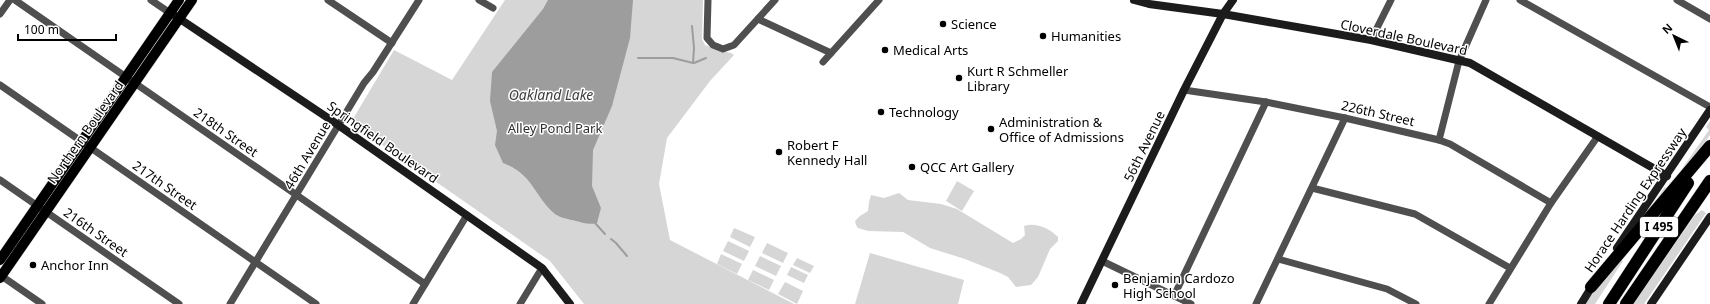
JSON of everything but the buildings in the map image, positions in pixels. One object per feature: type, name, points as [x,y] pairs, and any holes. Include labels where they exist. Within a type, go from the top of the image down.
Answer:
[{"type":"highway","points":[[1591,287],[1710,146]]},
{"type":"highway","name":"I 495","points":[[1609,304],[1710,150]]},
{"type":"highway","name":"I 495","points":[[1626,304],[1710,181]]},
{"type":"main road","name":"Northern Boulevard","points":[[0,260],[179,0]]},
{"type":"main road","name":"Northern Boulevard","points":[[1,276],[192,0]]},
{"type":"street","points":[[0,14],[10,0]]},
{"type":"street","name":"218th Street","points":[[14,0],[425,284]]},
{"type":"street","points":[[152,0],[170,13]]},
{"type":"street","points":[[328,0],[392,43]]},
{"type":"street","name":"46th Avenue","points":[[230,304],[297,196],[364,83],[392,43],[419,0]]},
{"type":"street","points":[[479,0],[493,8]]},
{"type":"street","points":[[708,0],[706,34],[709,41],[716,47],[724,49],[734,45],[775,0]]},
{"type":"street","points":[[823,62],[878,0]]},
{"type":"street","name":"Cloverdale Boulevard","points":[[1134,0],[1149,4],[1223,14],[1371,40],[1470,63],[1666,176]]},
{"type":"street","name":"56th Avenue","points":[[1081,304],[1184,90],[1223,14],[1233,0]]},
{"type":"street","points":[[1371,40],[1391,0]]},
{"type":"street","points":[[1439,140],[1458,61],[1486,0]]},
{"type":"street","points":[[1520,0],[1710,108]]},
{"type":"street","points":[[1677,0],[1710,19]]},
{"type":"street","name":"Springfield Boulevard","points":[[170,13],[339,126],[542,268],[570,304]]},
{"type":"street","points":[[758,19],[831,53]]},
{"type":"street","name":"217th Street","points":[[0,85],[316,304]]},
{"type":"street","name":"226th Street","points":[[1184,90],[1266,102],[1345,118],[1439,140],[1450,144],[1551,203]]},
{"type":"street","points":[[1174,296],[1266,102]]},
{"type":"street","name":"Horace Harding Expressway","points":[[1581,304],[1710,108]]},
{"type":"street","points":[[1256,304],[1345,118]]},
{"type":"street","points":[[1489,304],[1551,203],[1598,136]]},
{"type":"street","name":"216th Street","points":[[0,180],[179,304]]},
{"type":"street","points":[[1312,188],[1415,214],[1510,268]]},
{"type":"street","points":[[413,304],[467,215]]},
{"type":"street","points":[[1651,304],[1709,221]]},
{"type":"street","points":[[1278,259],[1387,288],[1416,304]]},
{"type":"street","points":[[1102,261],[1191,304]]},
{"type":"street","points":[[520,304],[542,268]]},
{"type":"street","points":[[1,276],[42,304]]},
{"type":"green space","name":"Alley Pond Park","points":[[505,0],[703,0],[702,39],[705,45],[734,55],[710,81],[667,138],[659,184],[670,240],[794,304],[584,304],[550,261],[393,152],[350,124],[394,50],[452,80]]},
{"type":"green space","points":[[1710,121],[1710,135],[1687,167],[1622,247],[1665,187],[1668,189],[1709,130],[1706,127]]},
{"type":"green space","points":[[957,181],[974,191],[962,211],[946,201]]},
{"type":"green space","points":[[899,193],[908,200],[941,204],[957,209],[1013,243],[1025,235],[1024,226],[1029,225],[1038,225],[1051,231],[1058,237],[1058,241],[1050,249],[1038,277],[1031,285],[1016,287],[1008,277],[1000,273],[965,259],[930,248],[903,232],[868,231],[858,228],[855,221],[868,211],[871,195],[884,198]]},
{"type":"green space","points":[[1702,210],[1706,213],[1644,304],[1633,304],[1695,215]]},
{"type":"green space","points":[[734,228],[755,237],[750,247],[730,237]]},
{"type":"green space","points":[[728,241],[749,251],[744,261],[723,251]]},
{"type":"green space","points":[[767,243],[788,253],[783,263],[762,253]]},
{"type":"green space","points":[[870,253],[964,280],[958,304],[855,304]]},
{"type":"green space","points":[[721,254],[742,264],[737,274],[717,264]]},
{"type":"green space","points":[[760,256],[781,266],[776,276],[755,266]]},
{"type":"green space","points":[[797,258],[814,266],[810,273],[793,265]]},
{"type":"green space","points":[[1620,259],[1623,261],[1595,304],[1585,304],[1596,286]]},
{"type":"green space","points":[[791,267],[808,275],[804,283],[787,275]]},
{"type":"green space","points":[[753,270],[774,280],[769,290],[748,280]]},
{"type":"green space","points":[[785,282],[803,291],[797,304],[778,294]]},
{"type":"water","name":"Oakland Lake","points":[[548,0],[633,0],[630,38],[612,106],[593,150],[592,186],[601,208],[597,223],[584,223],[555,214],[521,173],[503,163],[495,145],[497,131],[490,101],[492,72],[543,9]]},
{"type":"waterway","points":[[638,58],[673,58],[693,63],[694,48],[692,26]]},
{"type":"waterway","points":[[694,63],[706,58]]},
{"type":"waterway","points":[[595,223],[605,234]]},
{"type":"waterway","points":[[611,239],[627,256]]},
{"type":"place","name":"Science","points":[[943,24]]},
{"type":"place","name":"Humanities","points":[[1043,36]]},
{"type":"place","name":"Medical Arts","points":[[885,50]]},
{"type":"place","name":"Kurt R Schmeller Library","points":[[959,78]]},
{"type":"place","name":"Technology","points":[[881,112]]},
{"type":"place","name":"Administration & Office of Admissions","points":[[991,129]]},
{"type":"place","name":"Robert F Kennedy Hall","points":[[779,152]]},
{"type":"place","name":"QCC Art Gallery","points":[[912,167]]},
{"type":"place","name":"Anchor Inn","points":[[33,265]]},
{"type":"place","name":"Benjamin Cardozo High School","points":[[1115,285]]}]
